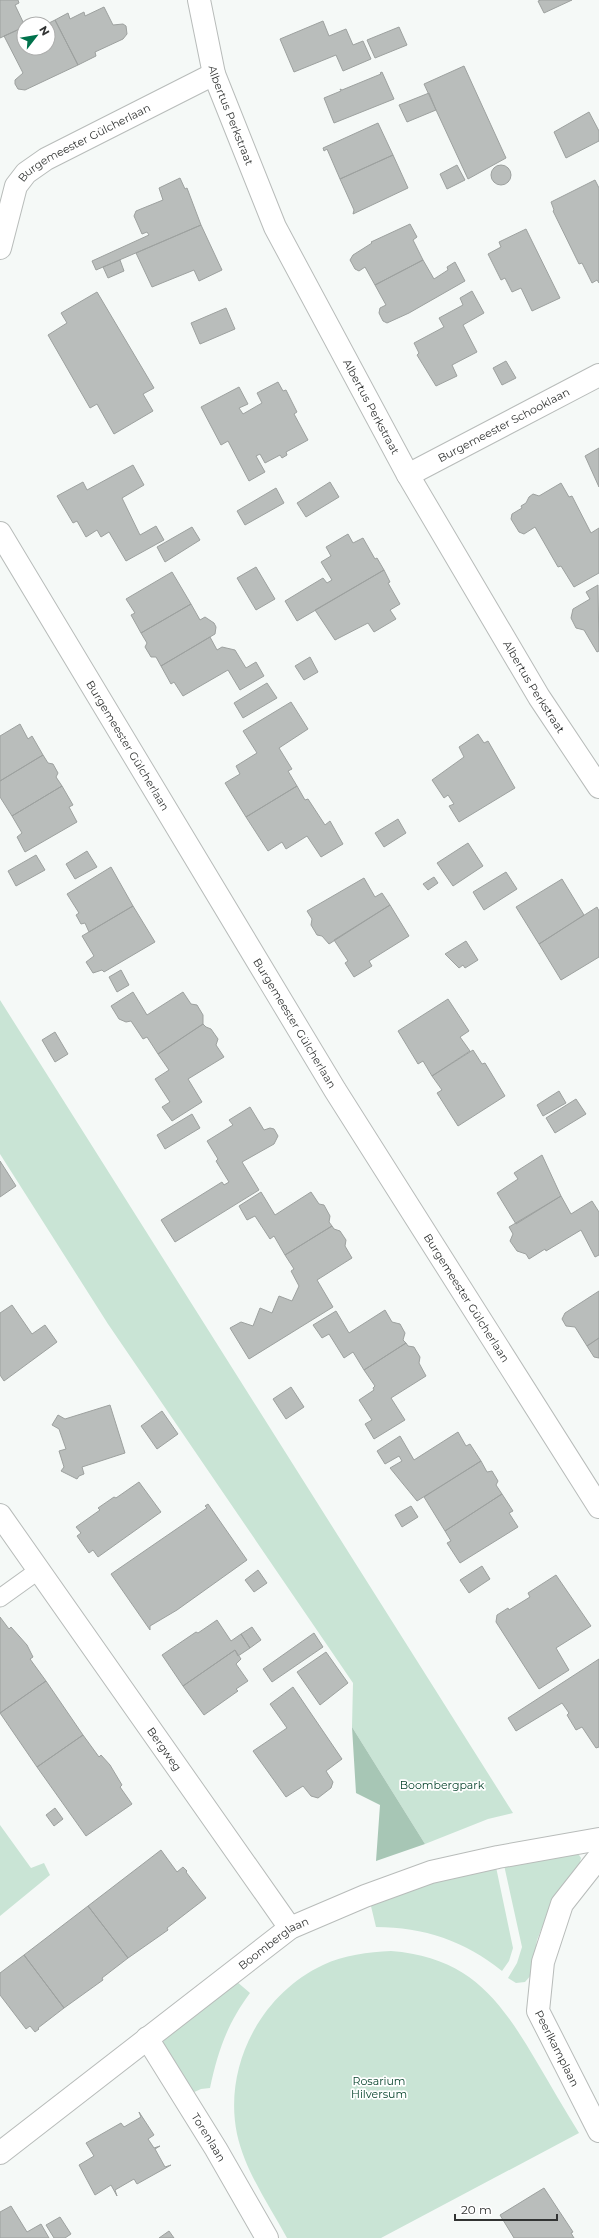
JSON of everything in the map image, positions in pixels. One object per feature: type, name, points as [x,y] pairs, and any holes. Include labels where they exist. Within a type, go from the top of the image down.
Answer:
[{"type":"street","name":"Albertus Perkstraat","points":[[199,0],[214,74],[275,227],[408,475],[539,697],[599,787]]},
{"type":"street","name":"Burgemeester Gülcherlaan","points":[[0,248],[16,186],[26,173],[46,159],[214,74]]},
{"type":"street","name":"Burgemeester Schooklaan","points":[[408,475],[599,375]]},
{"type":"street","name":"Burgemeester Gülcherlaan","points":[[0,533],[335,1090],[599,1506]]},
{"type":"street","name":"Bergweg","points":[[0,1515],[290,1928]]},
{"type":"street","name":"Boomberglaan","points":[[0,2153],[290,1928],[365,1896],[431,1872],[599,1839]]},
{"type":"street","name":"Peerlkamplaan","points":[[599,1857],[562,1904],[543,1962],[538,2011],[599,2131]]},
{"type":"street","name":"Torenlaan","points":[[147,2038],[216,2149],[267,2238]]},
{"type":"lane","points":[[0,1598],[39,1570]]},
{"type":"green space","name":"Boombergpark","points":[[0,1000],[513,1813],[488,1819],[425,1844],[352,1727],[353,1683],[108,1324],[0,1154]]},
{"type":"green space","points":[[352,1727],[425,1844],[376,1861],[380,1805],[356,1793]]},
{"type":"green space","points":[[0,1825],[31,1868],[44,1863],[50,1875],[0,1916]]},
{"type":"green space","points":[[577,1852],[581,1858],[579,1866],[555,1900],[537,1940],[532,1974],[525,1982],[516,1983],[508,1978],[517,1963],[522,1947],[504,1865]]},
{"type":"green space","points":[[496,1867],[513,1948],[509,1961],[502,1971],[473,1951],[443,1938],[411,1930],[376,1927],[370,1902],[420,1885]]},
{"type":"green space","name":"Rosarium Hilversum","points":[[391,1951],[418,1955],[441,1962],[461,1972],[478,1984],[494,2000],[522,2037],[579,2133],[381,2238],[287,2238],[252,2174],[237,2134],[234,2108],[236,2083],[242,2058],[252,2035],[265,2013],[281,1994],[301,1978],[323,1965],[348,1956]]},
{"type":"green space","points":[[236,1981],[250,1993],[235,2016],[224,2038],[216,2062],[210,2088],[201,2089],[192,2093],[163,2044],[164,2036]]},
{"type":"building","points":[[0,0],[18,0],[19,3],[15,5],[20,16],[16,16],[16,31],[0,38]]},
{"type":"building","points":[[572,0],[544,13],[538,1]]},
{"type":"building","points":[[104,7],[113,25],[123,24],[126,26],[127,34],[123,39],[95,52],[96,56],[78,65],[56,19],[68,13],[70,19],[84,12],[85,16]]},
{"type":"building","points":[[323,21],[329,36],[346,29],[353,45],[363,41],[371,59],[343,71],[336,55],[294,72],[280,39]]},
{"type":"building","points":[[56,22],[78,65],[25,90],[18,89],[15,84],[15,80],[23,73],[4,36],[16,31],[16,56],[56,56]]},
{"type":"building","points":[[399,27],[407,45],[375,58],[367,40]]},
{"type":"building","points":[[464,66],[506,158],[468,179],[424,84]]},
{"type":"building","points":[[382,72],[394,99],[334,123],[324,98],[341,91],[340,89],[342,90],[381,74],[380,73]]},
{"type":"building","points":[[429,93],[436,110],[407,122],[399,105]]},
{"type":"building","points":[[589,112],[599,131],[599,141],[566,158],[554,132]]},
{"type":"building","points":[[378,123],[393,155],[340,179],[327,149],[324,151],[323,148]]},
{"type":"building","points":[[393,155],[408,188],[353,214],[354,210],[340,179]]},
{"type":"building","points":[[457,165],[465,180],[447,189],[440,174]]},
{"type":"building","points":[[501,165],[508,168],[511,175],[508,182],[501,185],[494,182],[491,175],[494,168]]},
{"type":"building","points":[[180,178],[185,189],[187,188],[201,225],[96,270],[92,261],[149,235],[147,232],[142,234],[134,216],[136,211],[163,200],[159,188]]},
{"type":"building","points":[[595,180],[599,188],[599,283],[597,280],[592,283],[582,263],[579,264],[553,211],[551,202]]},
{"type":"building","points":[[410,224],[417,237],[413,240],[423,260],[375,285],[365,267],[359,271],[355,269],[350,260],[353,255],[372,243],[371,242]]},
{"type":"building","points":[[201,225],[222,270],[199,281],[194,270],[152,287],[136,253]]},
{"type":"building","points":[[526,229],[560,298],[532,311],[521,288],[512,292],[505,278],[501,280],[488,254],[501,247],[499,242]]},
{"type":"building","points":[[120,260],[124,271],[108,278],[103,267]]},
{"type":"building","points":[[423,260],[434,279],[448,270],[447,267],[455,262],[465,281],[409,313],[387,323],[383,321],[379,313],[380,308],[386,305],[375,285]]},
{"type":"building","points":[[472,291],[484,313],[463,325],[477,352],[452,365],[457,376],[436,386],[417,355],[419,353],[414,343],[444,327],[439,318],[463,305],[460,298]]},
{"type":"building","points":[[97,292],[154,388],[143,394],[153,411],[114,434],[97,404],[90,408],[48,335],[67,323],[61,313]]},
{"type":"building","points":[[226,308],[235,329],[200,344],[191,323]]},
{"type":"building","points":[[506,361],[516,378],[502,385],[493,368]]},
{"type":"building","points":[[278,382],[283,391],[286,390],[297,412],[294,414],[308,440],[286,452],[287,455],[282,458],[280,455],[265,463],[260,454],[256,456],[265,472],[249,481],[228,441],[221,445],[201,407],[239,387],[248,404],[239,408],[243,414],[262,403],[257,393]]},
{"type":"building","points":[[599,448],[599,487],[585,456]]},
{"type":"building","points":[[133,465],[144,485],[122,498],[140,535],[156,526],[164,540],[126,561],[109,532],[101,537],[97,530],[86,537],[77,521],[73,523],[57,496],[83,482],[87,490]]},
{"type":"building","points":[[330,482],[339,497],[306,517],[297,503]]},
{"type":"building","points":[[561,483],[569,497],[572,496],[591,533],[599,528],[599,573],[574,587],[561,566],[558,567],[535,527],[524,534],[519,532],[511,519],[512,514],[522,508],[521,506],[526,503],[529,497],[533,494],[539,496]]},
{"type":"building","points":[[276,488],[284,503],[245,525],[237,511]]},
{"type":"building","points":[[192,527],[200,540],[165,562],[157,547]]},
{"type":"building","points":[[348,534],[353,543],[363,538],[375,559],[377,558],[384,570],[297,621],[285,601],[323,578],[327,583],[332,580],[321,562],[331,556],[326,547]]},
{"type":"building","points":[[256,567],[275,599],[256,610],[237,578]]},
{"type":"building","points":[[384,570],[390,582],[388,583],[400,604],[390,610],[396,619],[374,632],[368,623],[335,640],[315,610]]},
{"type":"building","points":[[172,572],[191,604],[141,633],[131,615],[135,613],[126,599]]},
{"type":"building","points":[[598,585],[599,651],[597,652],[584,630],[576,628],[571,618],[573,609],[590,599],[586,592]]},
{"type":"building","points":[[191,604],[200,620],[205,617],[214,623],[216,627],[215,634],[161,666],[156,657],[151,657],[145,647],[147,643],[141,633]]},
{"type":"building","points":[[210,637],[217,650],[222,647],[235,650],[246,668],[256,662],[264,676],[240,690],[228,670],[183,696],[174,682],[171,684],[161,666]]},
{"type":"building","points":[[310,657],[318,672],[304,680],[295,666]]},
{"type":"building","points":[[267,683],[277,698],[243,718],[234,703]]},
{"type":"building","points":[[291,702],[308,729],[279,748],[292,769],[288,771],[297,786],[246,817],[225,783],[240,774],[236,766],[257,753],[243,731]]},
{"type":"building","points":[[20,724],[28,739],[32,736],[43,755],[0,781],[0,736]]},
{"type":"building","points":[[478,734],[484,743],[488,741],[515,788],[459,822],[449,806],[454,804],[448,795],[444,798],[432,780],[464,757],[459,747]]},
{"type":"building","points":[[43,755],[48,763],[53,764],[58,773],[56,777],[62,786],[12,816],[0,797],[0,781]]},
{"type":"building","points":[[62,786],[73,805],[69,807],[77,822],[25,852],[17,837],[22,833],[12,816]]},
{"type":"building","points":[[297,786],[305,800],[308,799],[325,825],[330,821],[343,844],[321,857],[307,836],[286,849],[282,842],[268,851],[246,817]]},
{"type":"building","points":[[398,819],[406,833],[384,847],[375,833]]},
{"type":"building","points":[[468,843],[483,866],[453,886],[437,863]]},
{"type":"building","points":[[87,851],[97,867],[75,879],[66,864]]},
{"type":"building","points":[[36,855],[45,870],[16,886],[8,871]]},
{"type":"building","points":[[111,867],[133,906],[89,932],[85,923],[81,924],[76,915],[79,913],[67,894]]},
{"type":"building","points":[[506,872],[517,889],[484,910],[473,892]]},
{"type":"building","points":[[434,877],[438,883],[428,890],[423,884]]},
{"type":"building","points":[[364,878],[375,897],[382,893],[390,905],[329,944],[322,936],[317,935],[311,925],[312,919],[307,911]]},
{"type":"building","points":[[562,879],[584,915],[539,944],[516,907]]},
{"type":"building","points":[[390,905],[409,936],[369,961],[372,966],[354,977],[345,963],[348,961],[334,940]]},
{"type":"building","points":[[133,906],[155,942],[104,972],[102,970],[93,973],[86,962],[94,956],[82,936]]},
{"type":"building","points":[[597,907],[599,911],[599,957],[561,980],[539,944]]},
{"type":"building","points":[[466,941],[478,960],[465,968],[463,965],[459,968],[445,954]]},
{"type":"building","points":[[121,970],[129,985],[117,992],[109,977]]},
{"type":"building","points":[[133,992],[147,1015],[183,992],[191,1004],[197,1005],[203,1015],[203,1024],[158,1054],[147,1037],[143,1039],[131,1021],[126,1022],[119,1019],[111,1006]]},
{"type":"building","points":[[448,999],[469,1031],[460,1037],[470,1051],[432,1076],[423,1061],[418,1064],[398,1031]]},
{"type":"building","points":[[203,1024],[211,1029],[218,1039],[216,1045],[224,1057],[188,1079],[202,1102],[172,1121],[162,1107],[170,1102],[155,1079],[169,1070],[158,1054]]},
{"type":"building","points":[[55,1032],[68,1054],[55,1062],[42,1040]]},
{"type":"building","points":[[473,1050],[482,1064],[485,1063],[505,1096],[458,1126],[437,1093],[442,1090],[432,1076]]},
{"type":"building","points":[[559,1091],[566,1103],[543,1116],[537,1105]]},
{"type":"building","points":[[576,1099],[586,1114],[555,1133],[546,1118]]},
{"type":"building","points":[[250,1107],[264,1130],[270,1128],[274,1129],[278,1136],[274,1144],[242,1162],[259,1190],[175,1242],[161,1220],[222,1182],[224,1185],[229,1182],[216,1161],[218,1159],[207,1141],[233,1125],[229,1120]]},
{"type":"building","points":[[192,1114],[200,1128],[165,1149],[157,1135]]},
{"type":"building","points":[[542,1155],[561,1196],[516,1224],[497,1193],[518,1179],[514,1173]]},
{"type":"building","points":[[0,1161],[16,1186],[0,1197]]},
{"type":"building","points":[[261,1192],[275,1215],[311,1192],[319,1204],[324,1205],[330,1216],[329,1222],[332,1226],[285,1255],[274,1236],[270,1239],[255,1216],[247,1220],[239,1206]]},
{"type":"building","points":[[561,1196],[571,1214],[592,1201],[599,1212],[599,1255],[595,1257],[581,1230],[546,1251],[545,1249],[529,1259],[526,1254],[517,1251],[510,1241],[513,1234],[509,1227]]},
{"type":"building","points":[[332,1226],[334,1229],[340,1231],[346,1240],[345,1246],[352,1258],[317,1280],[333,1307],[249,1359],[230,1328],[241,1322],[253,1326],[260,1308],[272,1313],[279,1296],[292,1301],[299,1286],[291,1271],[294,1269],[285,1255]]},
{"type":"building","points":[[599,1291],[599,1338],[587,1346],[575,1327],[566,1326],[562,1319],[565,1313]]},
{"type":"building","points":[[12,1305],[32,1334],[45,1325],[57,1342],[4,1381],[0,1375],[0,1313]]},
{"type":"building","points":[[385,1310],[392,1322],[400,1324],[405,1333],[403,1340],[406,1343],[364,1370],[353,1352],[344,1358],[329,1334],[322,1338],[313,1325],[336,1311],[349,1333]]},
{"type":"building","points":[[599,1338],[599,1358],[594,1357],[587,1346]]},
{"type":"building","points":[[406,1343],[408,1346],[414,1347],[420,1357],[419,1363],[426,1376],[391,1398],[405,1420],[374,1439],[365,1424],[372,1420],[359,1400],[374,1390],[373,1388],[375,1386],[364,1370]]},
{"type":"building","points":[[291,1387],[304,1407],[286,1419],[273,1399]]},
{"type":"building","points":[[110,1405],[125,1453],[82,1467],[84,1474],[79,1476],[77,1479],[61,1471],[64,1467],[59,1451],[66,1449],[59,1429],[52,1425],[58,1415],[65,1419]]},
{"type":"building","points":[[162,1411],[178,1434],[157,1449],[141,1426]]},
{"type":"building","points":[[458,1432],[466,1446],[470,1444],[481,1461],[417,1501],[390,1468],[402,1461],[399,1456],[385,1464],[377,1451],[400,1436],[414,1460]]},
{"type":"building","points":[[481,1461],[487,1472],[492,1471],[498,1481],[496,1485],[502,1494],[445,1531],[424,1497]]},
{"type":"building","points":[[139,1482],[161,1512],[98,1557],[93,1550],[89,1553],[77,1536],[81,1533],[76,1527],[100,1510],[98,1508]]},
{"type":"building","points":[[502,1494],[513,1511],[509,1513],[518,1527],[460,1563],[447,1543],[451,1541],[445,1531]]},
{"type":"building","points":[[208,1504],[247,1560],[177,1610],[150,1626],[150,1630],[111,1574],[207,1508],[205,1506]]},
{"type":"building","points":[[411,1506],[418,1517],[402,1527],[395,1515]]},
{"type":"building","points":[[482,1566],[490,1579],[469,1593],[460,1580]]},
{"type":"building","points":[[258,1570],[267,1583],[254,1592],[245,1580]]},
{"type":"building","points":[[556,1575],[591,1626],[556,1648],[569,1670],[539,1689],[496,1622],[497,1615],[508,1608],[509,1610],[530,1597],[528,1593]]},
{"type":"building","points":[[0,1617],[9,1629],[11,1627],[27,1645],[33,1657],[30,1659],[46,1681],[0,1713]]},
{"type":"building","points":[[217,1620],[231,1641],[241,1634],[250,1648],[238,1656],[235,1650],[183,1686],[162,1655]]},
{"type":"building","points":[[252,1627],[261,1640],[250,1648],[241,1634]]},
{"type":"building","points":[[314,1633],[323,1647],[272,1682],[263,1669]]},
{"type":"building","points":[[235,1650],[241,1659],[236,1664],[248,1681],[236,1689],[238,1691],[204,1715],[183,1686]]},
{"type":"building","points":[[326,1652],[348,1683],[320,1705],[297,1672]]},
{"type":"building","points":[[599,1659],[599,1747],[596,1748],[582,1727],[576,1730],[567,1715],[569,1713],[562,1703],[516,1731],[508,1718]]},
{"type":"building","points":[[46,1681],[83,1735],[37,1767],[0,1713]]},
{"type":"building","points":[[293,1687],[342,1759],[326,1771],[333,1782],[331,1788],[318,1798],[311,1796],[303,1786],[286,1797],[253,1751],[287,1728],[270,1704]]},
{"type":"building","points":[[83,1735],[99,1757],[101,1755],[110,1765],[122,1785],[120,1787],[132,1804],[86,1836],[37,1767]]},
{"type":"building","points":[[55,1808],[63,1819],[54,1826],[46,1815]]},
{"type":"building","points":[[161,1850],[177,1872],[183,1867],[187,1871],[186,1872],[206,1898],[167,1928],[168,1930],[128,1958],[88,1906]]},
{"type":"building","points":[[88,1906],[128,1958],[102,1978],[103,1980],[64,2008],[24,1955]]},
{"type":"building","points":[[24,1955],[64,2008],[35,2032],[30,2026],[26,2029],[0,1995],[0,1973]]},
{"type":"building","points":[[139,2112],[154,2135],[148,2139],[154,2148],[160,2146],[155,2149],[165,2167],[171,2165],[137,2184],[134,2179],[115,2190],[117,2196],[111,2185],[95,2195],[79,2165],[94,2156],[86,2143],[121,2123],[124,2127],[141,2117]]},
{"type":"building","points":[[544,2188],[573,2232],[571,2233],[574,2238],[514,2238],[500,2215]]},
{"type":"building","points":[[11,2206],[27,2232],[41,2224],[49,2238],[0,2238],[0,2212]]},
{"type":"building","points":[[60,2217],[71,2234],[65,2238],[54,2238],[46,2225]]},
{"type":"building","points":[[169,2231],[174,2238],[159,2238]]}]
